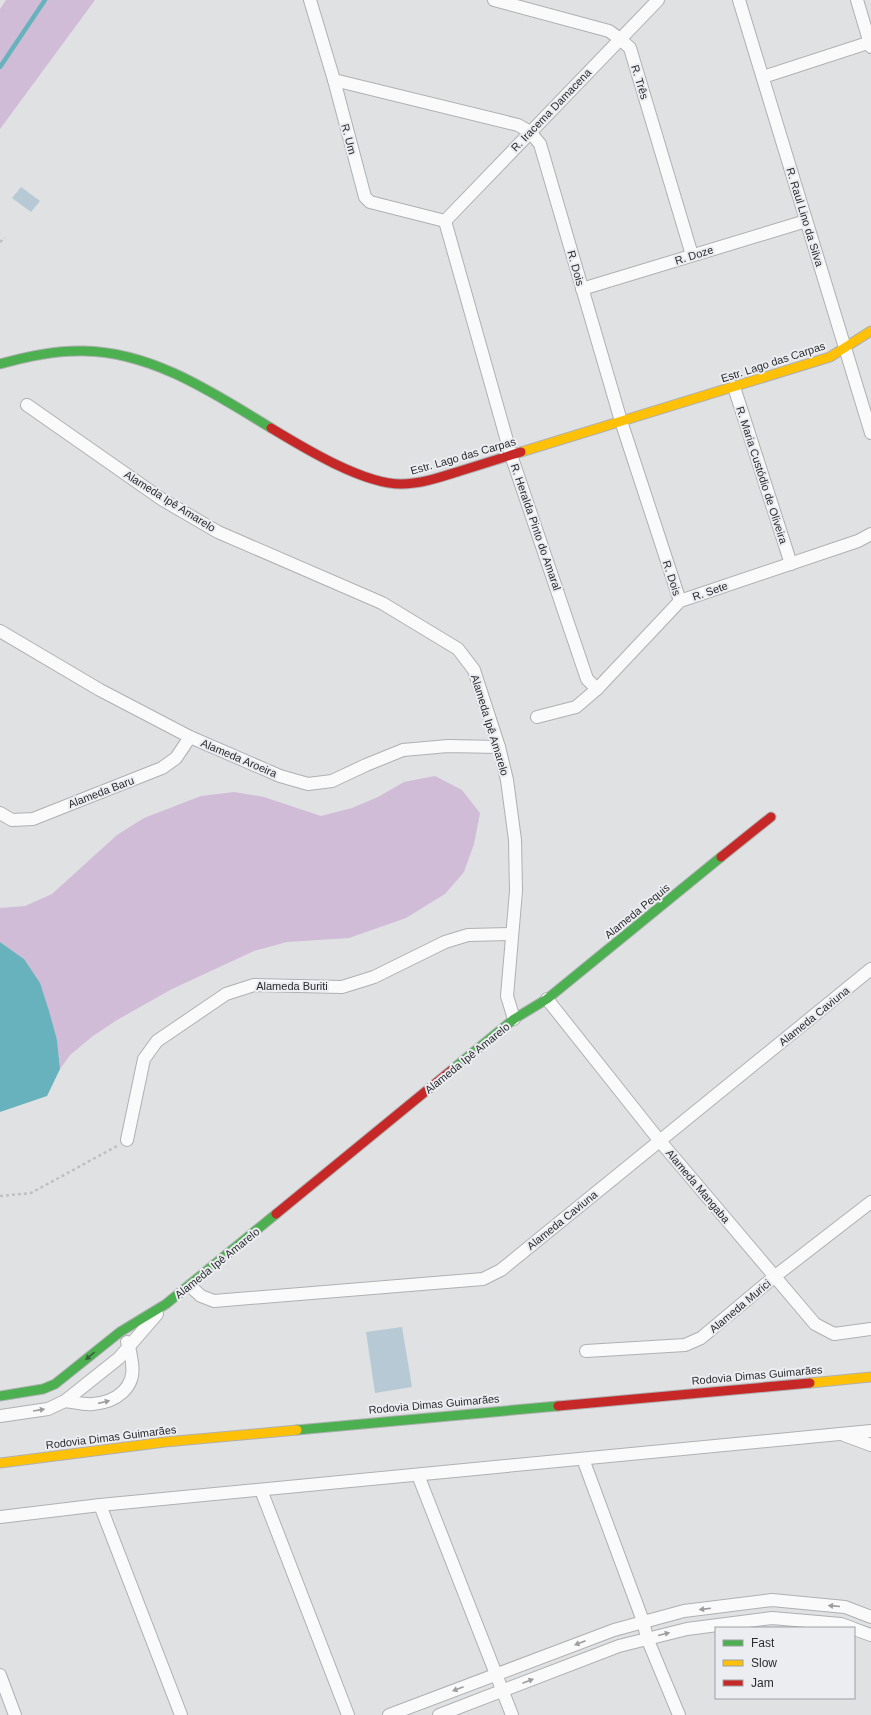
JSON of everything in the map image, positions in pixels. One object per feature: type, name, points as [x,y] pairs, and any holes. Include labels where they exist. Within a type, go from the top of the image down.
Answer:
[{"type":"street","name":"R. Um","points":[[310,0],[334,80],[365,197],[370,202],[445,221]]},
{"type":"street","name":"R. Três","points":[[494,0],[608,31],[630,48],[692,255]]},
{"type":"street","name":"R. Iracema Damacena","points":[[445,221],[658,0]]},
{"type":"street","name":"R. Raul Lino da Silva","points":[[739,0],[871,433]]},
{"type":"street","points":[[763,77],[871,44],[857,0]]},
{"type":"street","name":"R. Dois","points":[[334,80],[518,124],[530,132],[540,144],[621,421],[680,601]]},
{"type":"street","name":"R. Heralda Pinto do Amaral","points":[[445,221],[511,455],[587,679],[597,689]]},
{"type":"street","name":"R. Doze","points":[[582,289],[806,221]]},
{"type":"street","name":"Estr. Lago das Carpas","points":[[0,364],[44,353],[74,351],[113,353],[154,365],[192,381],[314,453],[369,479],[390,484],[413,484],[830,358],[871,331]]},
{"type":"street","name":"R. Maria Custódio de Oliveira","points":[[734,387],[791,564]]},
{"type":"street","name":"Alameda Ipê Amarelo","points":[[0,1396],[42,1389],[55,1384],[120,1332],[166,1304],[190,1286],[514,1019],[508,996],[516,891],[515,840],[507,780],[499,747],[474,670],[458,649],[382,603],[218,532],[163,500],[27,405]]},
{"type":"street","name":"R. Sete","points":[[537,718],[576,707],[597,689],[680,601],[858,541],[871,534]]},
{"type":"street","name":"Alameda Aroeira","points":[[0,631],[100,690],[190,737],[280,776],[308,784],[332,781],[403,750],[448,746],[499,747]]},
{"type":"street","name":"Alameda Baru","points":[[0,813],[12,820],[33,819],[162,768],[176,758],[190,737]]},
{"type":"street","name":"Alameda Pequis","points":[[514,1019],[546,999],[772,817]]},
{"type":"street","name":"Alameda Buriti","points":[[128,1140],[144,1058],[157,1041],[226,994],[254,985],[342,987],[374,977],[445,942],[468,935],[512,934]]},
{"type":"street","name":"Alameda Caviuna","points":[[190,1286],[201,1296],[214,1301],[483,1278],[501,1270],[871,969]]},
{"type":"street","name":"Alameda Mangaba","points":[[546,999],[659,1140],[815,1324],[834,1334],[871,1330]]},
{"type":"street","name":"Alameda Murici","points":[[586,1351],[685,1345],[701,1338],[774,1277],[871,1202]]},
{"type":"street","name":"Alameda Ipê Amarelo","points":[[0,1416],[48,1409],[65,1401],[119,1358],[166,1304]]},
{"type":"street","points":[[65,1401],[92,1405],[112,1400],[121,1394],[129,1384],[133,1372],[129,1346],[120,1332]]},
{"type":"street","name":"Rodovia Dimas Guimarães","points":[[0,1463],[173,1441],[871,1377]]},
{"type":"street","points":[[0,1517],[100,1505],[871,1431]]},
{"type":"street","points":[[841,1434],[871,1445]]},
{"type":"street","points":[[583,1459],[648,1638],[679,1715]]},
{"type":"street","points":[[418,1475],[512,1715]]},
{"type":"street","points":[[261,1490],[348,1715]]},
{"type":"street","points":[[100,1505],[181,1715]]},
{"type":"street","points":[[388,1715],[614,1630],[684,1611],[772,1600],[845,1607],[871,1617]]},
{"type":"street","points":[[439,1715],[619,1646],[688,1629],[772,1618],[841,1624],[850,1627]]},
{"type":"street","points":[[855,1629],[871,1635]]},
{"type":"street","points":[[0,1675],[15,1715]]},
{"type":"path","points":[[0,242],[5,238]]},
{"type":"path","points":[[0,1196],[31,1193],[128,1140]]},
{"type":"shaded area","points":[[6,0],[95,0],[0,129],[0,9]]},
{"type":"shaded area","points":[[435,776],[462,790],[480,813],[474,844],[464,872],[445,894],[406,918],[349,938],[287,942],[254,951],[172,989],[117,1020],[93,1036],[70,1055],[60,1069],[57,1040],[24,959],[0,942],[0,908],[25,906],[52,894],[117,835],[144,818],[201,796],[234,792],[264,797],[321,816],[352,808],[378,797],[404,782]]},
{"type":"water","points":[[0,942],[24,959],[40,983],[57,1040],[60,1069],[47,1096],[0,1112]]},
{"type":"building","points":[[21,187],[40,201],[31,212],[12,198]]},
{"type":"building","points":[[402,1327],[412,1387],[375,1393],[366,1332]]},
{"type":"waterway","points":[[0,67],[45,0]]},
{"type":"traffic: fast","points":[[0,364],[21,358],[63,351],[110,353],[159,367],[182,377],[271,428]]},
{"type":"traffic: fast","points":[[453,1069],[514,1019],[547,999],[721,857]]},
{"type":"traffic: fast","points":[[0,1396],[43,1389],[55,1384],[120,1332],[166,1304],[276,1214]]},
{"type":"traffic: fast","points":[[297,1430],[558,1406]]},
{"type":"traffic: slow","points":[[521,452],[830,357],[871,331]]},
{"type":"traffic: slow","points":[[810,1383],[871,1377]]},
{"type":"traffic: slow","points":[[0,1463],[165,1442],[297,1430]]},
{"type":"traffic: jam","points":[[271,428],[317,455],[352,472],[369,478],[401,484],[431,480],[521,452]]},
{"type":"traffic: jam","points":[[721,857],[771,817]]},
{"type":"traffic: jam","points":[[276,1214],[453,1069]]},
{"type":"traffic: jam","points":[[558,1406],[810,1383]]}]
